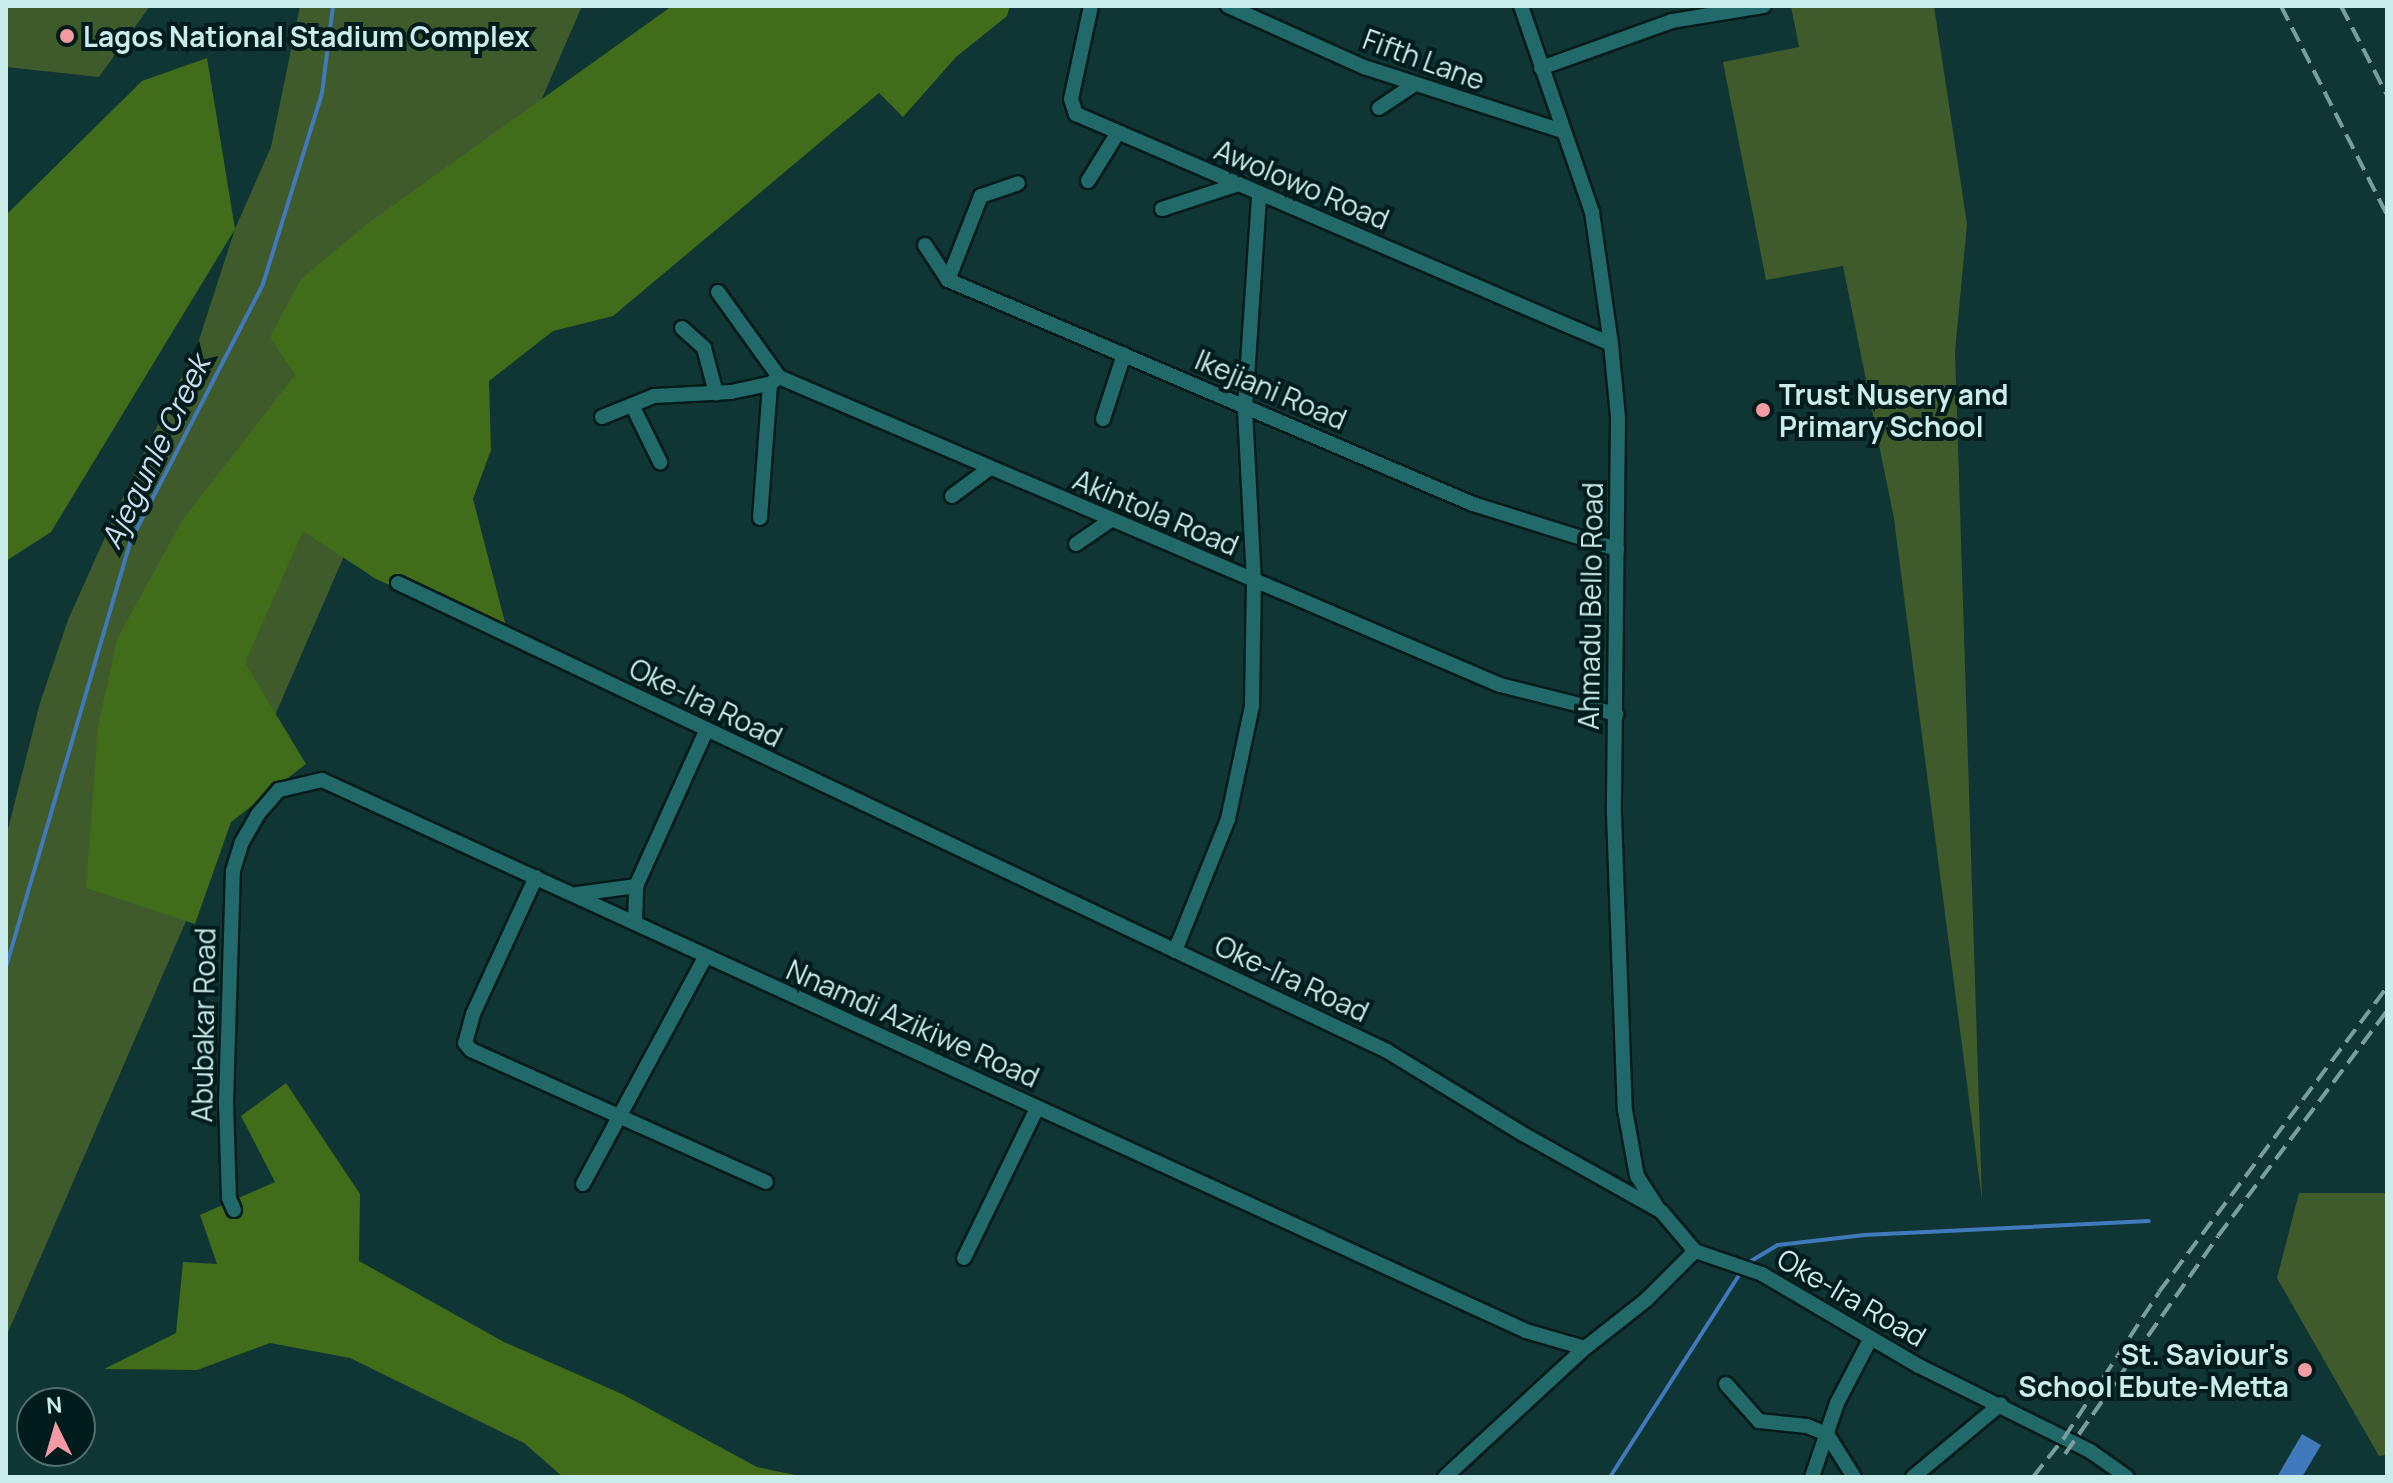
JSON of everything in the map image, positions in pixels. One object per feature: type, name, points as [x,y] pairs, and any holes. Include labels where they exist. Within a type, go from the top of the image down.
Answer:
[{"type":"street","name":"Awolowo Road","points":[[1091,6],[1072,107],[1076,114],[1611,344]]},
{"type":"street","name":"Fifth Lane","points":[[1228,6],[1364,67],[1562,131]]},
{"type":"street","name":"Ahmadu Bello Road","points":[[1521,6],[1592,212],[1611,344],[1618,417],[1614,815],[1625,1110],[1637,1176],[1661,1211]]},
{"type":"street","points":[[1541,68],[1672,21],[1764,6]]},
{"type":"street","points":[[1379,108],[1415,84]]},
{"type":"street","points":[[1088,181],[1117,134]]},
{"type":"street","points":[[948,280],[981,196],[1018,183]]},
{"type":"street","points":[[1162,209],[1236,185]]},
{"type":"street","points":[[1175,951],[1228,819],[1252,706],[1254,582],[1245,408],[1259,195]]},
{"type":"street","points":[[925,245],[948,280]]},
{"type":"street","name":"Ikejiani Road","points":[[948,280],[1473,504],[1617,549]]},
{"type":"street","points":[[718,292],[774,381],[760,518]]},
{"type":"street","points":[[682,328],[704,348],[716,393]]},
{"type":"street","points":[[1103,419],[1124,354]]},
{"type":"street","points":[[602,417],[654,396],[716,393],[774,381]]},
{"type":"street","name":"Akintola Road","points":[[774,381],[990,468],[1500,685],[1616,714]]},
{"type":"street","points":[[632,405],[660,462]]},
{"type":"street","points":[[952,496],[990,468]]},
{"type":"street","points":[[1076,544],[1111,520]]},
{"type":"street","name":"Oke-Ira Road","points":[[398,583],[1387,1051],[1523,1134],[1661,1211],[1695,1251],[1762,1274],[1919,1366],[2001,1404],[2090,1451],[2127,1477]]},
{"type":"street","points":[[635,922],[636,886],[706,731]]},
{"type":"street","name":"Nnamdi Azikiwe Road","points":[[242,842],[258,814],[279,790],[322,780],[577,894],[705,957],[902,1043],[1037,1108],[1526,1331],[1585,1348]]},
{"type":"street","name":"Abubakar Road","points":[[234,1210],[229,1198],[226,1104],[232,884],[242,842]]},
{"type":"street","points":[[536,877],[463,1039],[471,1050],[766,1182]]},
{"type":"street","points":[[577,894],[636,886]]},
{"type":"street","points":[[583,1184],[705,957]]},
{"type":"street","points":[[964,1258],[1037,1108]]},
{"type":"street","points":[[1445,1477],[1585,1348],[1646,1300],[1695,1251]]},
{"type":"street","points":[[1812,1477],[1837,1403],[1871,1338]]},
{"type":"street","points":[[1726,1384],[1759,1421],[1807,1426],[1827,1434],[1854,1477]]},
{"type":"street","points":[[1913,1477],[2001,1404]]},
{"type":"green space","name":"Lagos National Stadium Complex","points":[[6,6],[150,6],[99,77],[6,67]]},
{"type":"green space","points":[[300,6],[582,6],[6,1337],[6,837],[40,703],[68,620],[131,479],[197,346],[235,229],[271,147]]},
{"type":"green space","points":[[672,6],[1010,6],[1007,16],[956,57],[903,117],[879,93],[613,316],[553,331],[489,381],[491,450],[473,499],[509,638],[376,579],[303,531],[245,663],[306,764],[231,822],[195,924],[86,888],[98,727],[117,639],[183,519],[295,375],[270,337],[301,279],[367,224]]},
{"type":"green space","points":[[1791,6],[1934,6],[1967,224],[1955,352],[1982,1200],[1894,519],[1843,266],[1766,280],[1723,62],[1799,47]]},
{"type":"green space","points":[[207,58],[235,229],[51,532],[6,561],[6,215],[142,81]]},
{"type":"green space","points":[[286,1083],[360,1194],[359,1261],[504,1342],[622,1394],[757,1467],[804,1477],[563,1477],[524,1443],[350,1358],[270,1343],[197,1370],[104,1369],[176,1333],[183,1262],[217,1264],[200,1215],[275,1182],[241,1116]]},
{"type":"green space","points":[[2299,1193],[2387,1193],[2387,1455],[2379,1456],[2277,1278]]},
{"type":"water","points":[[2302,1434],[2321,1445],[2302,1477],[2277,1477]]},
{"type":"waterway","name":"Ajegunle Creek","points":[[6,967],[130,542],[263,284],[322,93],[333,6]]},
{"type":"waterway","points":[[1746,1264],[1778,1245],[1864,1235],[2149,1221]]},
{"type":"waterway","points":[[1610,1477],[1741,1272]]},
{"type":"railway","points":[[2281,6],[2387,215]]},
{"type":"railway","points":[[2341,6],[2387,95]]},
{"type":"railway","points":[[2033,1477],[2064,1438],[2159,1292],[2387,987]]},
{"type":"railway","points":[[2065,1454],[2218,1236],[2387,1011]]},
{"type":"place","name":"Lagos National Stadium Complex","points":[[67,36]]},
{"type":"place","name":"Trust Nusery and Primary School","points":[[1763,410]]},
{"type":"place","name":"St. Saviour's School Ebute-Metta","points":[[2305,1370]]}]
